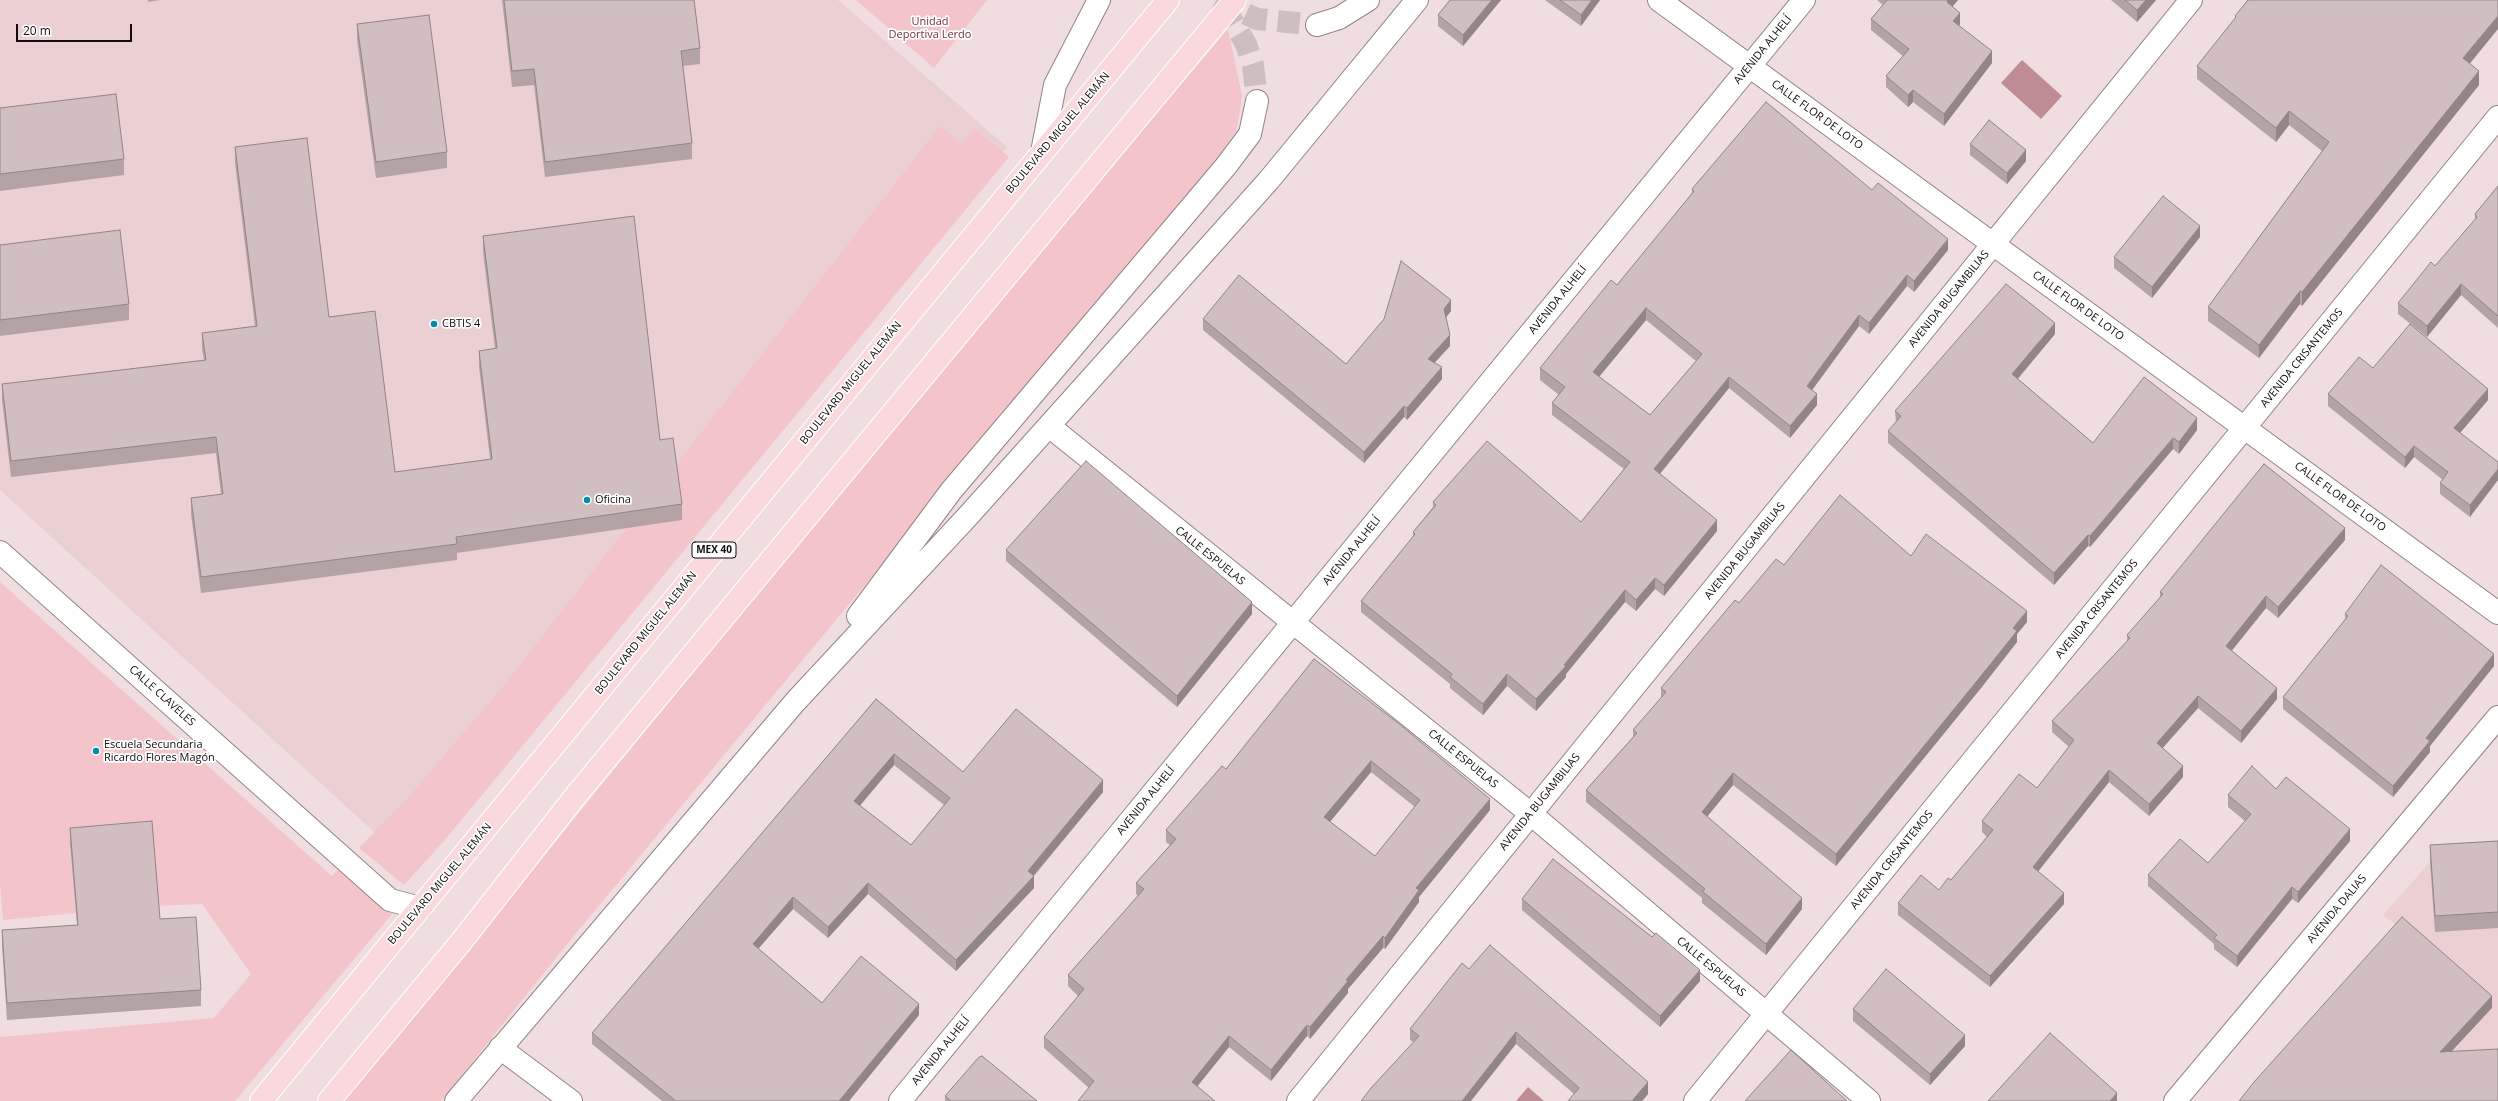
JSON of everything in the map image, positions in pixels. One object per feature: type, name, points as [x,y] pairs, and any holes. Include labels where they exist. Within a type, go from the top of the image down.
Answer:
[{"type":"main road","name":"BOULEVARD MIGUEL ALEMÁN","points":[[261,1101],[1168,0]]},
{"type":"main road","points":[[329,1101],[466,936],[577,794],[1235,0]]},
{"type":"street","points":[[1042,152],[1055,85],[1099,0]]},
{"type":"street","points":[[1317,25],[1339,18],[1368,0]]},
{"type":"street","points":[[456,1101],[795,702],[1049,426],[1269,180],[1417,0]]},
{"type":"street","name":"CALLE FLOR DE LOTO","points":[[1659,0],[2498,613]]},
{"type":"street","name":"AVENIDA ALHELÍ","points":[[900,1101],[1804,0]]},
{"type":"street","name":"AVENIDA BUGAMBILIAS","points":[[1298,1101],[2191,0]]},
{"type":"street","points":[[795,702],[951,491],[1226,166],[1250,134],[1257,101]]},
{"type":"street","name":"AVENIDA CRISANTEMOS","points":[[1695,1101],[2498,117]]},
{"type":"street","name":"CALLE ESPUELAS","points":[[1049,426],[1531,814],[1869,1101]]},
{"type":"street","name":"CALLE CLAVELES","points":[[0,552],[390,900],[420,908]]},
{"type":"street","name":"AVENIDA DALIAS","points":[[2175,1101],[2498,717]]},
{"type":"street","points":[[500,1048],[571,1101]]},
{"type":"shaded area","name":"CBTIS 4","points":[[0,0],[838,0],[1007,147],[1003,152],[1009,157],[408,863],[0,490]]},
{"type":"shaded area","points":[[2022,60],[2062,96],[2041,119],[2001,83]]},
{"type":"shaded area","points":[[2498,858],[2498,1101],[2421,1087],[2492,1008],[2402,929],[2383,915],[2430,862]]},
{"type":"shaded area","points":[[1528,1087],[1544,1101],[1516,1101]]},
{"type":"green space","name":"Unidad Deportiva Lerdo","points":[[856,0],[987,0],[934,68]]},
{"type":"green space","points":[[1228,29],[1242,96],[1240,111],[1236,131],[1208,172],[572,938],[441,1101],[343,1101],[461,951],[531,872],[788,555],[1087,194]]},
{"type":"green space","points":[[940,126],[962,144],[975,129],[1009,157],[444,841],[404,885],[359,848],[407,799],[501,689]]},
{"type":"green space","name":"Escuela Secundaria Ricardo Flores Magón","points":[[0,582],[332,876],[338,869],[392,914],[235,1101],[0,1101],[0,1037],[214,1018],[251,974],[202,904],[158,906],[70,844],[76,913],[3,920],[0,884]]},
{"type":"building","points":[[504,0],[694,0],[700,48],[681,51],[692,143],[545,162],[534,69],[512,71]]},
{"type":"building","points":[[1450,0],[1492,0],[1463,35],[1438,15]]},
{"type":"building","points":[[1560,0],[1592,0],[1581,15]]},
{"type":"building","points":[[1887,0],[1948,0],[1947,2],[1960,13],[1953,21],[1992,51],[1944,114],[1913,90],[1908,95],[1886,76],[1909,49],[1871,19]]},
{"type":"building","points":[[2125,0],[2146,0],[2137,10]]},
{"type":"building","points":[[2248,0],[2498,0],[2498,16],[2463,58],[2479,71],[2302,292],[2300,291],[2259,345],[2208,307],[2329,142],[2289,111],[2276,128],[2197,66]]},
{"type":"building","points":[[429,15],[447,152],[376,162],[357,24]]},
{"type":"building","points":[[116,94],[124,159],[0,174],[0,108]]},
{"type":"building","points":[[1766,102],[1872,190],[1878,183],[1948,239],[1914,281],[1907,275],[1869,323],[1859,315],[1807,386],[1817,394],[1790,426],[1729,377],[1654,469],[1717,520],[1664,585],[1655,578],[1636,600],[1625,590],[1564,665],[1566,666],[1536,699],[1507,674],[1483,704],[1450,677],[1452,674],[1361,601],[1415,534],[1413,532],[1436,505],[1433,502],[1487,441],[1581,522],[1630,462],[1552,403],[1565,387],[1540,368],[1611,280],[1617,285],[1694,191],[1692,189]],"holes":[[[1646,308],[1702,354],[1650,415],[1593,372]]]},
{"type":"building","points":[[1989,120],[2026,150],[2007,173],[1970,144]]},
{"type":"building","points":[[307,138],[329,317],[375,311],[395,472],[492,459],[479,351],[497,348],[483,236],[634,216],[660,440],[673,438],[682,504],[456,537],[457,544],[201,577],[191,498],[223,494],[216,437],[11,461],[2,384],[206,360],[202,333],[257,326],[235,147]]},
{"type":"building","points":[[2498,186],[2498,316],[2461,284],[2427,326],[2398,303],[2431,262],[2435,266],[2477,217],[2475,214]]},
{"type":"building","points":[[2163,196],[2200,226],[2152,287],[2114,257]]},
{"type":"building","points":[[120,230],[129,304],[0,320],[0,245]]},
{"type":"building","points":[[1401,261],[1451,300],[1444,309],[1450,335],[1428,359],[1442,367],[1407,408],[1404,406],[1364,452],[1203,319],[1239,275],[1346,364],[1384,319]]},
{"type":"building","points":[[2006,284],[2055,323],[2012,374],[2093,443],[2144,377],[2197,418],[2179,442],[2173,438],[2090,536],[2088,535],[2054,573],[1888,431],[1901,416],[1895,411]]},
{"type":"building","points":[[2410,324],[2488,389],[2454,428],[2498,462],[2498,469],[2470,505],[2440,483],[2448,472],[2414,446],[2405,457],[2328,394],[2359,357],[2373,368]]},
{"type":"building","points":[[1086,461],[1252,602],[1177,696],[1006,550]]},
{"type":"building","points":[[2264,464],[2345,528],[2278,607],[2266,596],[2226,646],[2277,688],[2241,731],[2198,696],[2157,743],[2183,766],[2149,804],[2109,770],[2033,867],[2064,893],[1990,976],[1898,903],[1921,875],[1939,890],[1948,878],[1951,880],[1993,830],[1982,821],[2019,774],[2037,788],[2074,740],[2052,721],[2130,638],[2127,635],[2163,594],[2160,592]]},
{"type":"building","points":[[1840,495],[1911,556],[1926,534],[2027,611],[2013,628],[2017,631],[1836,854],[1733,773],[1702,812],[1802,898],[1766,944],[1702,891],[1705,889],[1586,790],[1637,733],[1633,730],[1666,692],[1661,688],[1735,600],[1739,603],[1776,559],[1784,565]]},
{"type":"building","points":[[2381,565],[2494,654],[2426,738],[2430,741],[2393,786],[2283,697],[2348,616],[2345,614]]},
{"type":"building","points":[[1314,659],[1398,723],[1490,799],[1416,888],[1419,890],[1385,938],[1383,936],[1346,980],[1348,981],[1310,1027],[1307,1025],[1271,1070],[1229,1036],[1192,1082],[1215,1101],[1078,1101],[1094,1081],[1044,1037],[1084,989],[1068,975],[1144,889],[1136,883],[1176,839],[1166,830],[1222,766],[1226,769]],"holes":[[[1371,761],[1420,800],[1375,856],[1324,817]]]},
{"type":"building","points":[[876,699],[963,772],[1016,709],[1103,780],[1028,871],[1034,876],[956,960],[868,883],[828,927],[793,897],[753,944],[822,1003],[861,956],[919,1004],[839,1101],[676,1101],[592,1033]],"holes":[[[894,754],[950,798],[911,845],[854,801]]]},
{"type":"building","points":[[2252,766],[2276,789],[2286,777],[2350,829],[2298,892],[2292,887],[2237,956],[2214,938],[2217,935],[2148,875],[2180,839],[2208,863],[2251,814],[2228,795]]},
{"type":"building","points":[[152,821],[160,919],[196,917],[201,990],[7,1003],[2,930],[78,925],[70,828]]},
{"type":"building","points":[[2498,841],[2498,912],[2435,916],[2430,845]]},
{"type":"building","points":[[1553,859],[1652,937],[1656,933],[1700,970],[1660,1016],[1522,899]]},
{"type":"building","points":[[2402,917],[2492,996],[2440,1052],[2498,1049],[2498,1101],[2239,1101],[2254,1082]]},
{"type":"building","points":[[1490,945],[1648,1082],[1632,1101],[1568,1101],[1579,1088],[1516,1032],[1462,1101],[1361,1101],[1419,1036],[1410,1029],[1462,963],[1469,969]]},
{"type":"building","points":[[1886,969],[1965,1035],[1930,1074],[1853,1009]]},
{"type":"building","points":[[2050,1033],[2117,1093],[2110,1101],[1988,1101]]},
{"type":"building","points":[[1791,1050],[1847,1101],[1745,1101]]},
{"type":"building","points":[[982,1056],[1037,1101],[951,1101],[945,1096],[979,1057]]},
{"type":"tunnel","points":[[1216,0],[1257,19],[1317,25]]},
{"type":"tunnel","points":[[1223,5],[1246,44],[1253,65],[1257,101]]},
{"type":"place","name":"CBTIS 4","points":[[434,324]]},
{"type":"place","name":"Oficina","points":[[587,500]]},
{"type":"place","name":"Escuela Secundaria Ricardo Flores Magón","points":[[96,751]]}]
